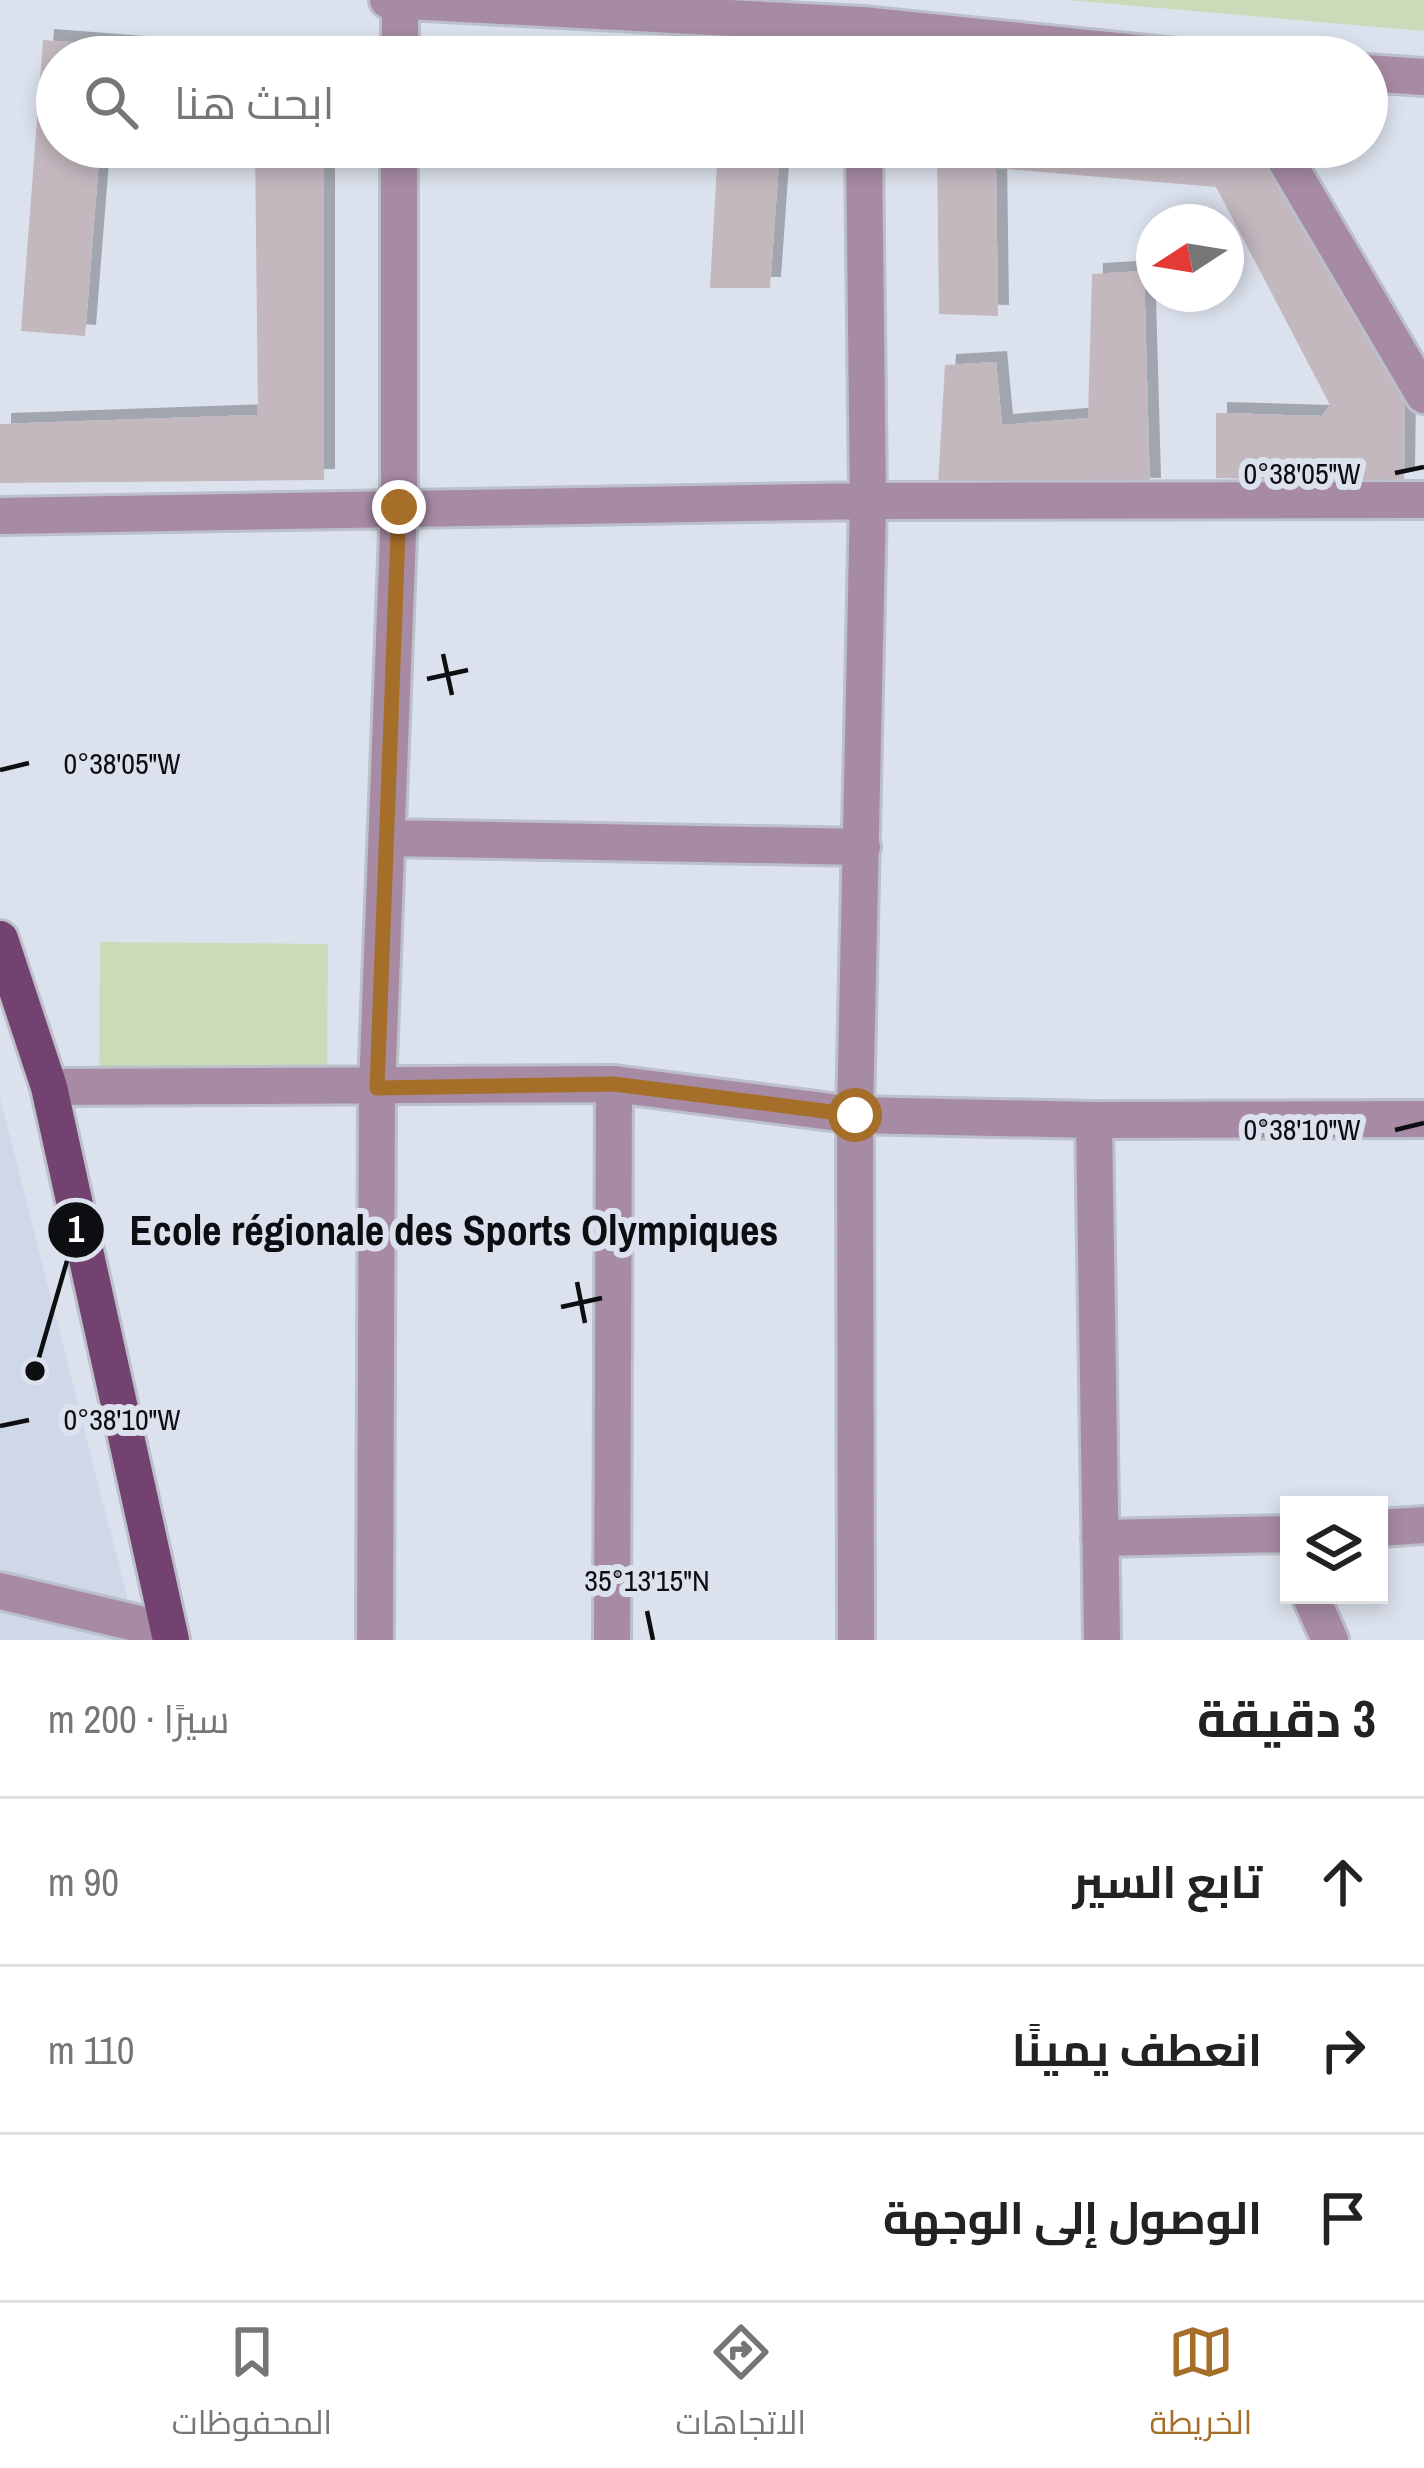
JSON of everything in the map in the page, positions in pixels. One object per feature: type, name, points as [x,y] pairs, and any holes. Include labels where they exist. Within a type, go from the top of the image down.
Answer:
[{"type":"main road","points":[[0,939],[49,1087],[170,1636]]},
{"type":"street","points":[[388,0],[685,7],[836,36]]},
{"type":"street","points":[[400,1],[400,36]]},
{"type":"street","points":[[1388,74],[1424,77]]},
{"type":"street","points":[[375,1640],[377,1088],[399,507],[399,168]]},
{"type":"street","points":[[856,1640],[855,1115],[868,501],[864,168]]},
{"type":"street","points":[[1290,168],[1424,395]]},
{"type":"street","points":[[0,516],[868,501],[1424,500]]},
{"type":"street","points":[[388,838],[862,847]]},
{"type":"street","points":[[612,1640],[614,1084]]},
{"type":"street","points":[[49,1087],[614,1084],[855,1115],[1424,1119]]},
{"type":"street","points":[[1094,1120],[1102,1640]]},
{"type":"street","points":[[1388,1527],[1424,1525]]},
{"type":"street","points":[[1100,1538],[1280,1539]]},
{"type":"street","points":[[0,1591],[170,1636]]},
{"type":"street","points":[[1314,1604],[1330,1640]]},
{"type":"shaded area","points":[[0,1098],[1,1102],[138,1640],[0,1640]]},
{"type":"green space","points":[[1067,0],[1424,0],[1424,31]]},
{"type":"green space","points":[[100,942],[328,944],[327,1077],[99,1075]]},
{"type":"building","points":[[36,133],[36,168],[98,168],[85,336],[21,331]]},
{"type":"building","points":[[255,168],[324,168],[324,480],[0,483],[0,424],[258,415]]},
{"type":"building","points":[[717,168],[779,168],[770,288],[710,288]]},
{"type":"building","points":[[937,168],[996,168],[998,316],[939,314]]},
{"type":"building","points":[[996,168],[1282,168],[1405,403],[1404,482],[1216,478],[1216,413],[1322,416],[1330,405],[1244,241],[1244,204],[1225,204],[1216,187]]},
{"type":"building","points":[[1136,271],[1136,312],[1145,312],[1150,489],[938,484],[945,365],[996,362],[1002,425],[1088,418],[1092,274]]},
{"type":"place","name":"Ecole régionale des Sports Olympiques","points":[[35,1371]]},
{"type":"route","points":[[399,507],[377,1088],[614,1084],[855,1115]]}]
